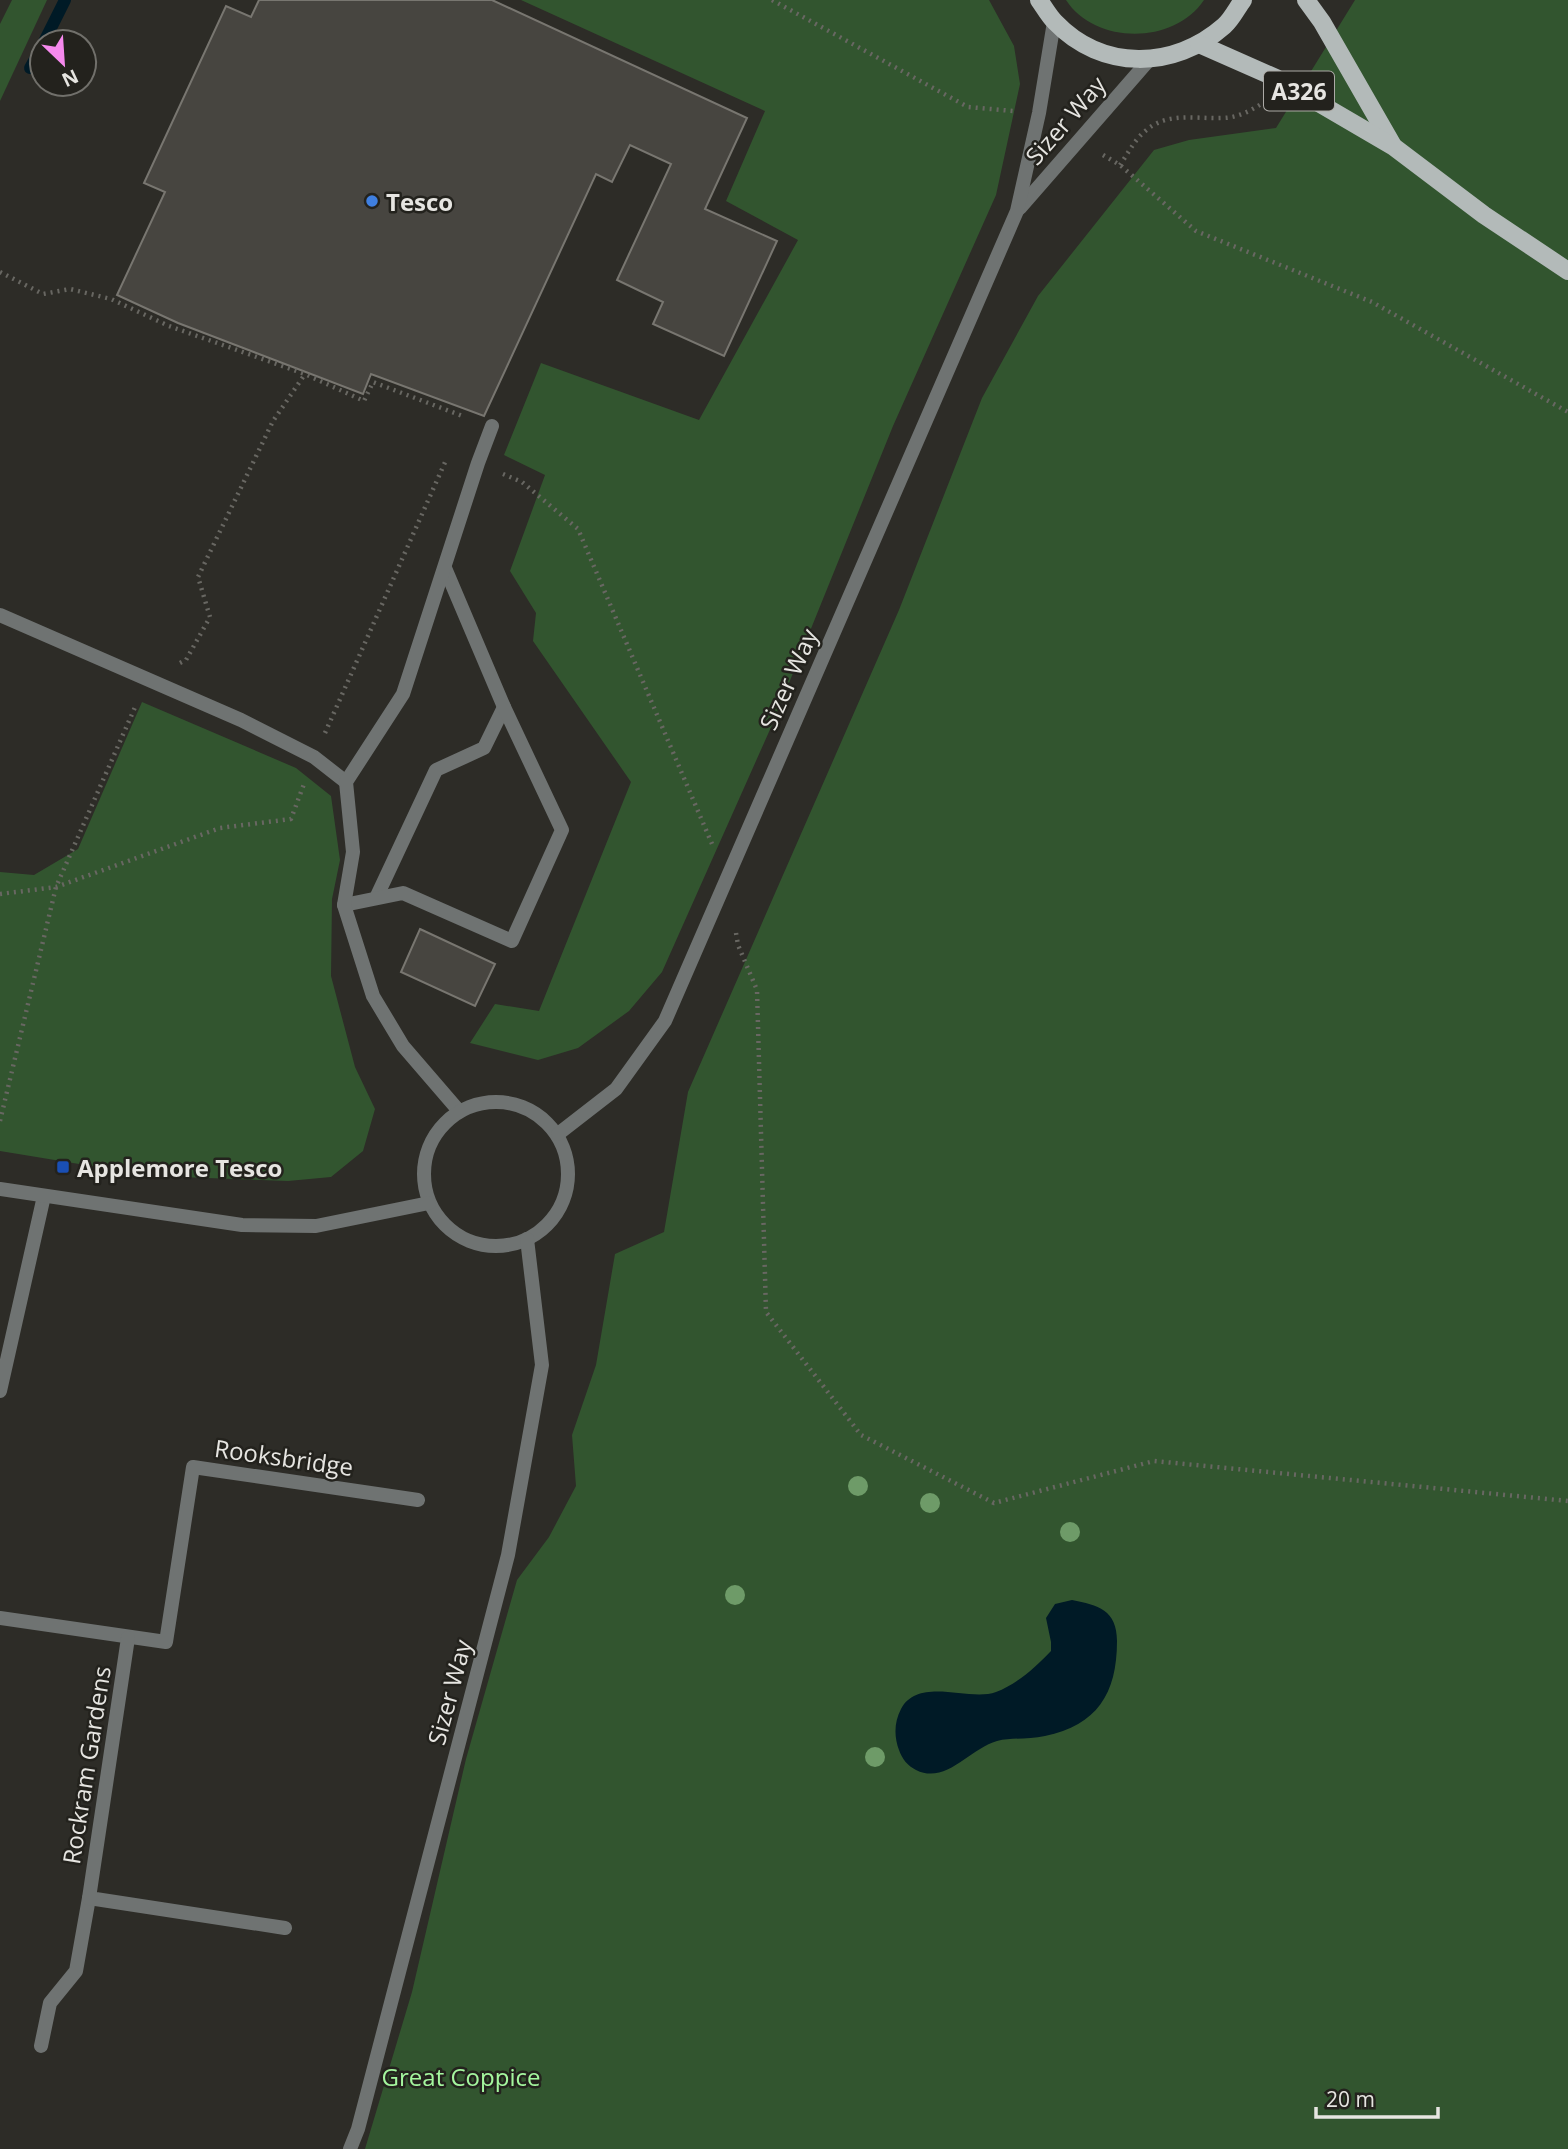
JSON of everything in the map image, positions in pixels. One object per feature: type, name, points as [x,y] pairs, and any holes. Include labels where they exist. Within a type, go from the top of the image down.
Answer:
[{"type":"main road","points":[[1039,0],[1054,22],[1082,43],[1114,57],[1149,60],[1183,52],[1199,44],[1226,24],[1243,0]]},
{"type":"main road","name":"A326","points":[[1306,0],[1322,22],[1394,147]]},
{"type":"main road","name":"A326","points":[[1199,44],[1276,78],[1394,147],[1484,215],[1568,271]]},
{"type":"street","name":"Sizer Way","points":[[558,1135],[616,1090],[665,1021],[1017,211],[1039,113],[1054,22]]},
{"type":"street","name":"Sizer Way","points":[[1017,211],[1149,60]]},
{"type":"street","points":[[459,1111],[403,1046],[373,996],[344,905],[353,852],[346,782],[403,694],[492,426]]},
{"type":"street","points":[[344,905],[403,893],[512,941],[562,830],[504,707],[445,568]]},
{"type":"street","points":[[0,615],[241,720],[314,757],[346,782]]},
{"type":"street","points":[[376,898],[436,770],[484,748],[504,707]]},
{"type":"street","points":[[502,1101],[524,1106],[543,1118],[558,1135],[567,1157],[569,1182],[562,1205],[547,1225],[527,1240],[505,1246],[482,1245],[460,1237],[442,1223],[429,1203],[424,1183],[424,1162],[431,1142],[442,1125],[459,1111],[480,1102],[502,1101]]},
{"type":"street","points":[[0,1189],[242,1225],[316,1226],[429,1203]]},
{"type":"street","points":[[0,1391],[44,1196]]},
{"type":"street","name":"Sizer Way","points":[[350,2149],[358,2129],[508,1555],[542,1365],[527,1240]]},
{"type":"street","name":"Rooksbridge","points":[[128,1638],[166,1642],[193,1467],[418,1500]]},
{"type":"street","points":[[0,1618],[128,1638]]},
{"type":"street","name":"Rockram Gardens","points":[[41,2046],[50,2003],[76,1971],[128,1638]]},
{"type":"street","points":[[89,1898],[285,1928]]},
{"type":"path","points":[[772,0],[968,107],[1039,113]]},
{"type":"path","points":[[1078,139],[1120,165],[1196,231],[1372,302],[1568,412]]},
{"type":"path","points":[[0,272],[43,294],[70,289],[111,299],[170,326],[305,374],[364,401],[373,382],[465,417],[460,428]]},
{"type":"path","points":[[0,1121],[56,887],[146,680],[186,660],[210,617],[198,577],[272,421],[305,374]]},
{"type":"path","points":[[736,931],[738,945],[757,990],[766,1312],[860,1435],[994,1503],[1154,1461],[1568,1501]]},
{"type":"green space","points":[[12,0],[47,0],[34,28],[28,28],[28,41],[0,101],[0,24]]},
{"type":"green space","points":[[521,0],[989,0],[1014,46],[1020,84],[996,195],[893,426],[772,725],[662,972],[629,1011],[578,1048],[538,1060],[470,1043],[495,1004],[539,1011],[631,782],[533,641],[536,613],[510,571],[545,475],[504,455],[541,363],[699,420],[798,240],[726,201],[765,111]]},
{"type":"green space","points":[[1066,0],[1204,0],[1191,15],[1174,25],[1155,32],[1135,34],[1114,32],[1096,25],[1079,15]]},
{"type":"green space","name":"Great Coppice","points":[[1355,0],[1568,0],[1568,2149],[365,2149],[412,1992],[466,1759],[517,1580],[549,1537],[576,1486],[572,1435],[596,1365],[615,1254],[664,1232],[688,1092],[899,610],[982,398],[1038,296],[1154,150],[1189,140],[1276,128]]},
{"type":"green space","points":[[142,702],[296,768],[331,796],[340,860],[332,899],[331,976],[355,1067],[375,1109],[363,1151],[331,1177],[288,1181],[152,1176],[0,1151],[0,872],[34,875],[78,849]]},
{"type":"water","points":[[1072,1600],[1104,1611],[1114,1622],[1116,1631],[1113,1677],[1108,1691],[1091,1715],[1063,1731],[1045,1736],[997,1741],[937,1773],[916,1770],[908,1764],[899,1750],[895,1730],[901,1709],[909,1699],[932,1692],[985,1694],[1011,1684],[1033,1669],[1051,1651],[1046,1618],[1055,1604]]},
{"type":"building","name":"Tesco","points":[[259,0],[492,0],[747,118],[705,209],[777,241],[724,356],[653,324],[663,302],[617,280],[671,164],[630,145],[612,182],[596,174],[484,416],[371,374],[363,394],[178,323],[117,295],[165,192],[144,183],[226,6],[251,17]]},
{"type":"building","points":[[420,929],[495,964],[475,1006],[401,972]]},
{"type":"waterway","points":[[51,28],[65,0]]},
{"type":"place","name":"Tesco","points":[[372,201]]},
{"type":"place","name":"Applemore Tesco","points":[[63,1167]]}]
